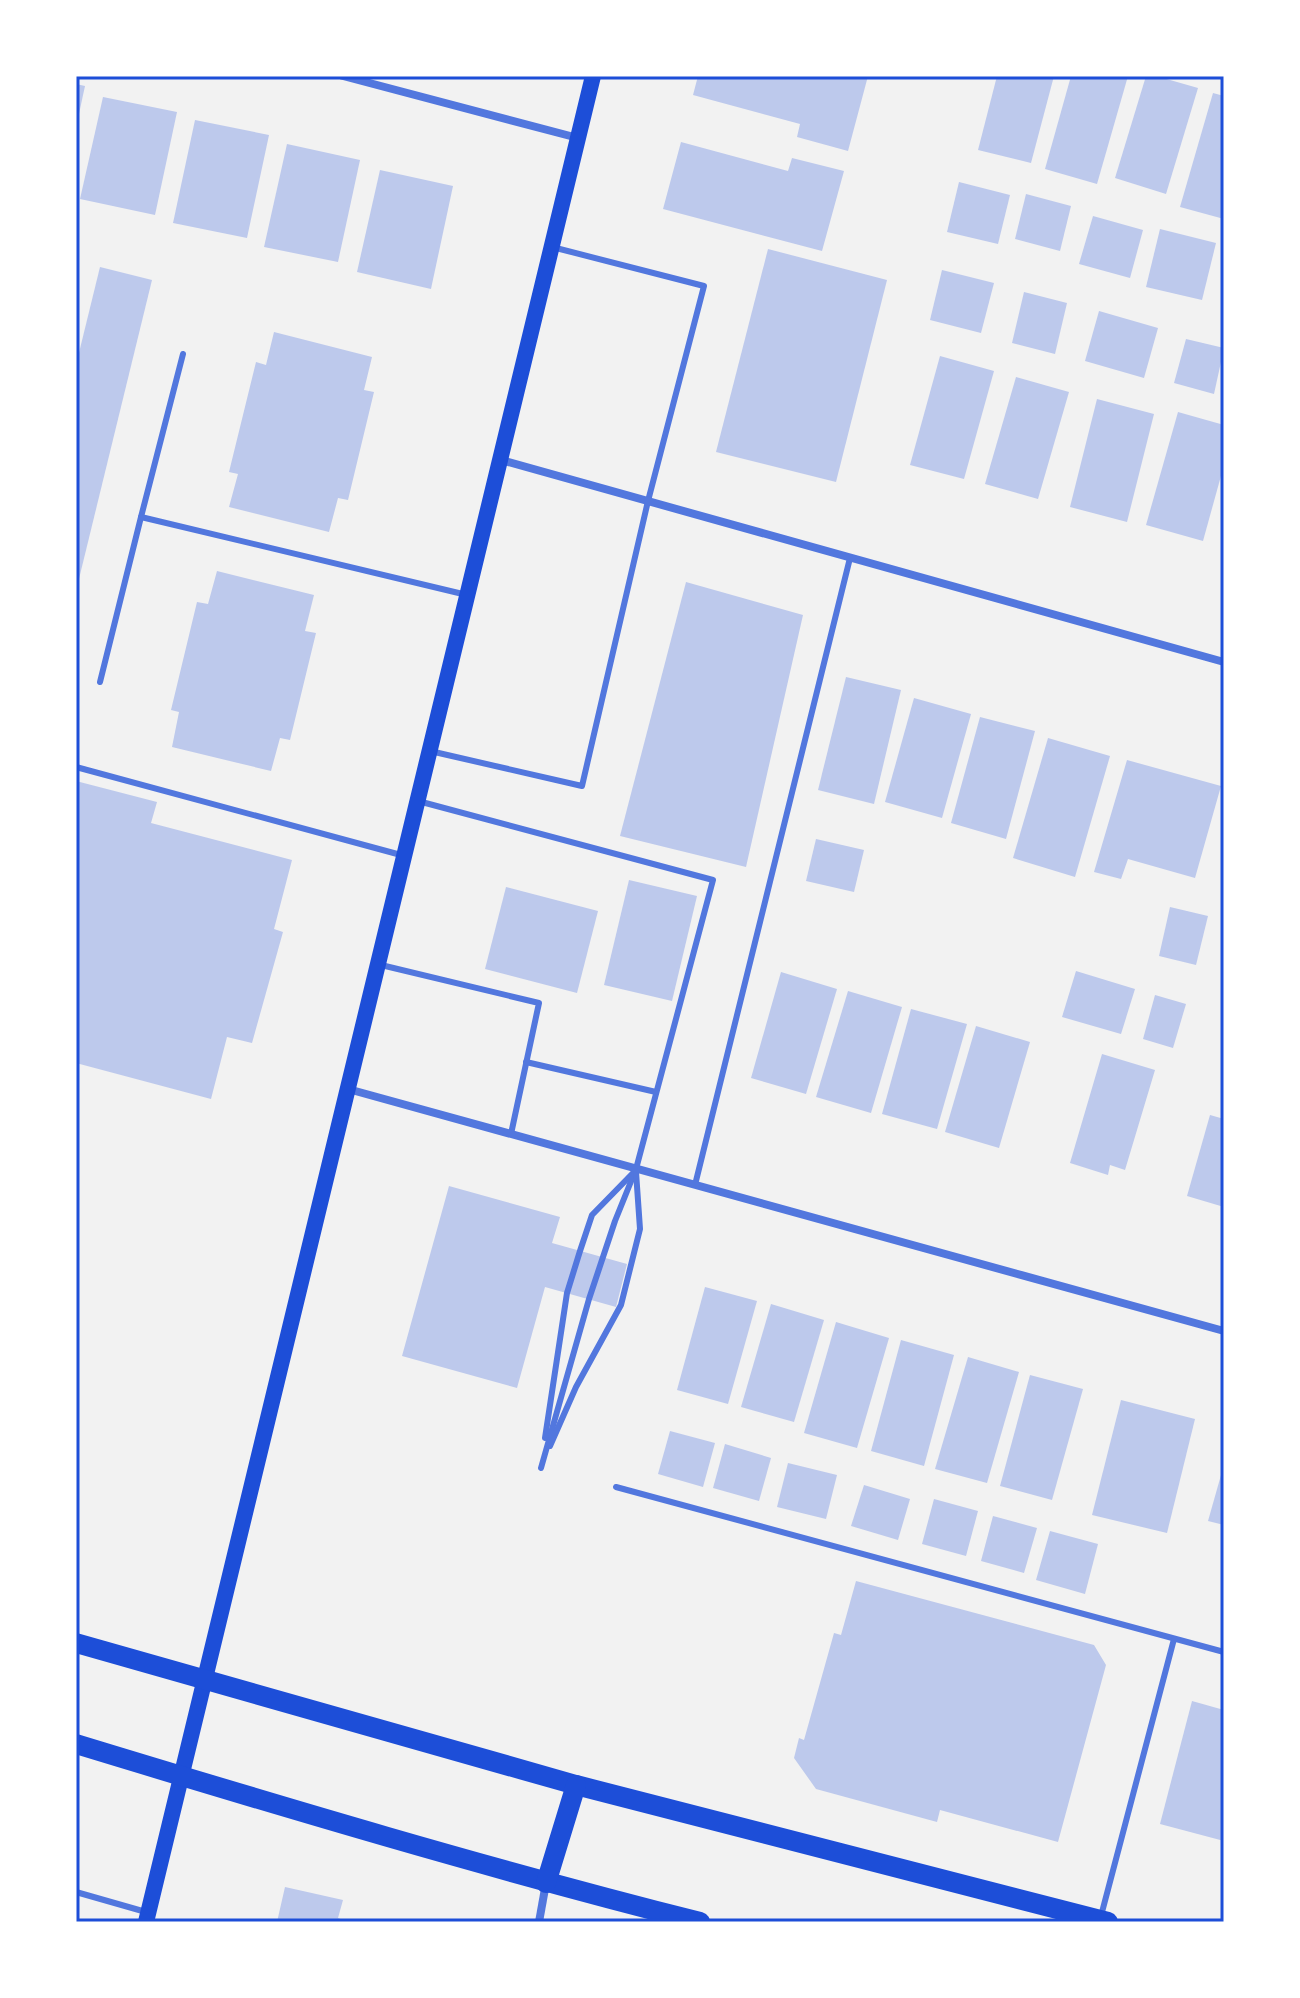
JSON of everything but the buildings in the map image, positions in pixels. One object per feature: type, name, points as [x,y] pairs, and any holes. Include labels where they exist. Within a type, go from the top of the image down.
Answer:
[{"type":"main road","points":[[147,1918],[593,76]]},
{"type":"main road","points":[[76,1643],[576,1785],[1104,1921]]},
{"type":"main road","points":[[76,1744],[546,1883],[700,1922]]},
{"type":"main road","points":[[546,1883],[576,1785]]},
{"type":"street","points":[[343,76],[578,138]]},
{"type":"street","points":[[501,460],[1224,662]]},
{"type":"street","points":[[348,1089],[1224,1331]]},
{"type":"street","points":[[539,1922],[546,1883]]},
{"type":"lane","points":[[430,751],[582,786],[648,501],[704,286],[552,247]]},
{"type":"lane","points":[[100,682],[183,354]]},
{"type":"lane","points":[[141,517],[467,595]]},
{"type":"lane","points":[[695,1185],[850,558]]},
{"type":"lane","points":[[76,767],[405,856]]},
{"type":"lane","points":[[418,801],[713,880],[636,1169],[589,1299],[541,1468]]},
{"type":"lane","points":[[378,965],[539,1003],[511,1134]]},
{"type":"lane","points":[[526,1062],[656,1092]]},
{"type":"lane","points":[[541,1468],[567,1293],[580,1251],[592,1215],[636,1169]]},
{"type":"lane","points":[[541,1468],[576,1387],[621,1305],[640,1229],[636,1169]]},
{"type":"lane","points":[[616,1487],[1224,1652]]},
{"type":"lane","points":[[1104,1921],[1174,1639]]},
{"type":"lane","points":[[76,1892],[147,1918]]}]
